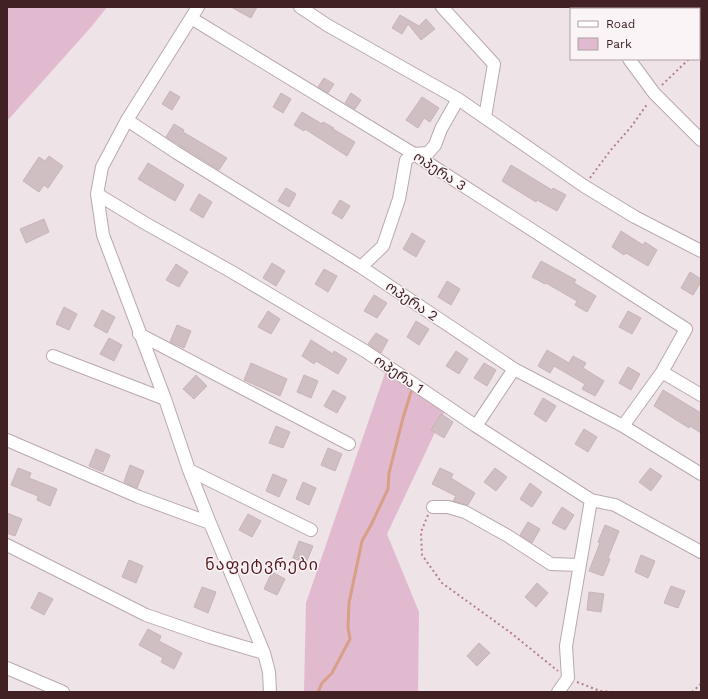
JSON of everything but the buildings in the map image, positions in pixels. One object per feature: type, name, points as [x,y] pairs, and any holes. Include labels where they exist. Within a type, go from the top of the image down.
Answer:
[{"type":"street","points":[[198,7],[127,120],[102,167],[97,194],[103,235],[210,523],[264,653],[269,672],[270,692]]},
{"type":"street","points":[[300,7],[327,25],[458,98],[584,186],[635,216],[701,251]]},
{"type":"street","points":[[442,7],[494,64],[485,117]]},
{"type":"street","name":"ოპერა 3","points":[[191,18],[414,154],[686,329],[662,372]]},
{"type":"street","points":[[629,60],[654,93],[701,140]]},
{"type":"street","points":[[361,266],[383,246],[400,199],[406,160],[414,154],[428,153],[435,145],[441,129],[458,98]]},
{"type":"street","name":"ოპერა 2","points":[[127,120],[177,153],[361,266],[514,369],[623,426],[701,474]]},
{"type":"street","name":"ოპერა 1","points":[[97,194],[365,351],[476,426],[591,500],[615,505],[701,552]]},
{"type":"street","points":[[140,334],[349,444]]},
{"type":"street","points":[[53,356],[165,399]]},
{"type":"street","points":[[476,426],[514,369]]},
{"type":"street","points":[[623,426],[662,372],[701,395]]},
{"type":"street","points":[[7,440],[139,497],[210,523]]},
{"type":"street","points":[[190,470],[311,530]]},
{"type":"street","points":[[558,692],[568,678],[566,646],[591,500]]},
{"type":"street","points":[[433,507],[448,507],[465,512],[508,536],[551,564],[579,565]]},
{"type":"street","points":[[7,545],[146,615],[210,637],[264,653]]},
{"type":"street","points":[[7,668],[63,692]]},
{"type":"path","points":[[584,186],[610,151],[631,127],[654,93],[688,60]]},
{"type":"path","points":[[433,507],[421,532],[422,555],[442,583],[511,633],[543,660],[568,678],[600,691],[614,692]]},
{"type":"path","points":[[692,692],[701,684]]},
{"type":"green space","points":[[7,7],[107,7],[92,26],[7,121]]},
{"type":"green space","points":[[385,373],[446,409],[387,534],[419,612],[418,692],[304,692],[306,603]]},
{"type":"waterway","points":[[318,692],[322,683],[332,673],[350,639],[348,627],[349,603],[362,541],[388,489],[389,473],[411,392]]},
{"type":"district","name":"ნაფეტვრები","points":[[262,564]]}]
